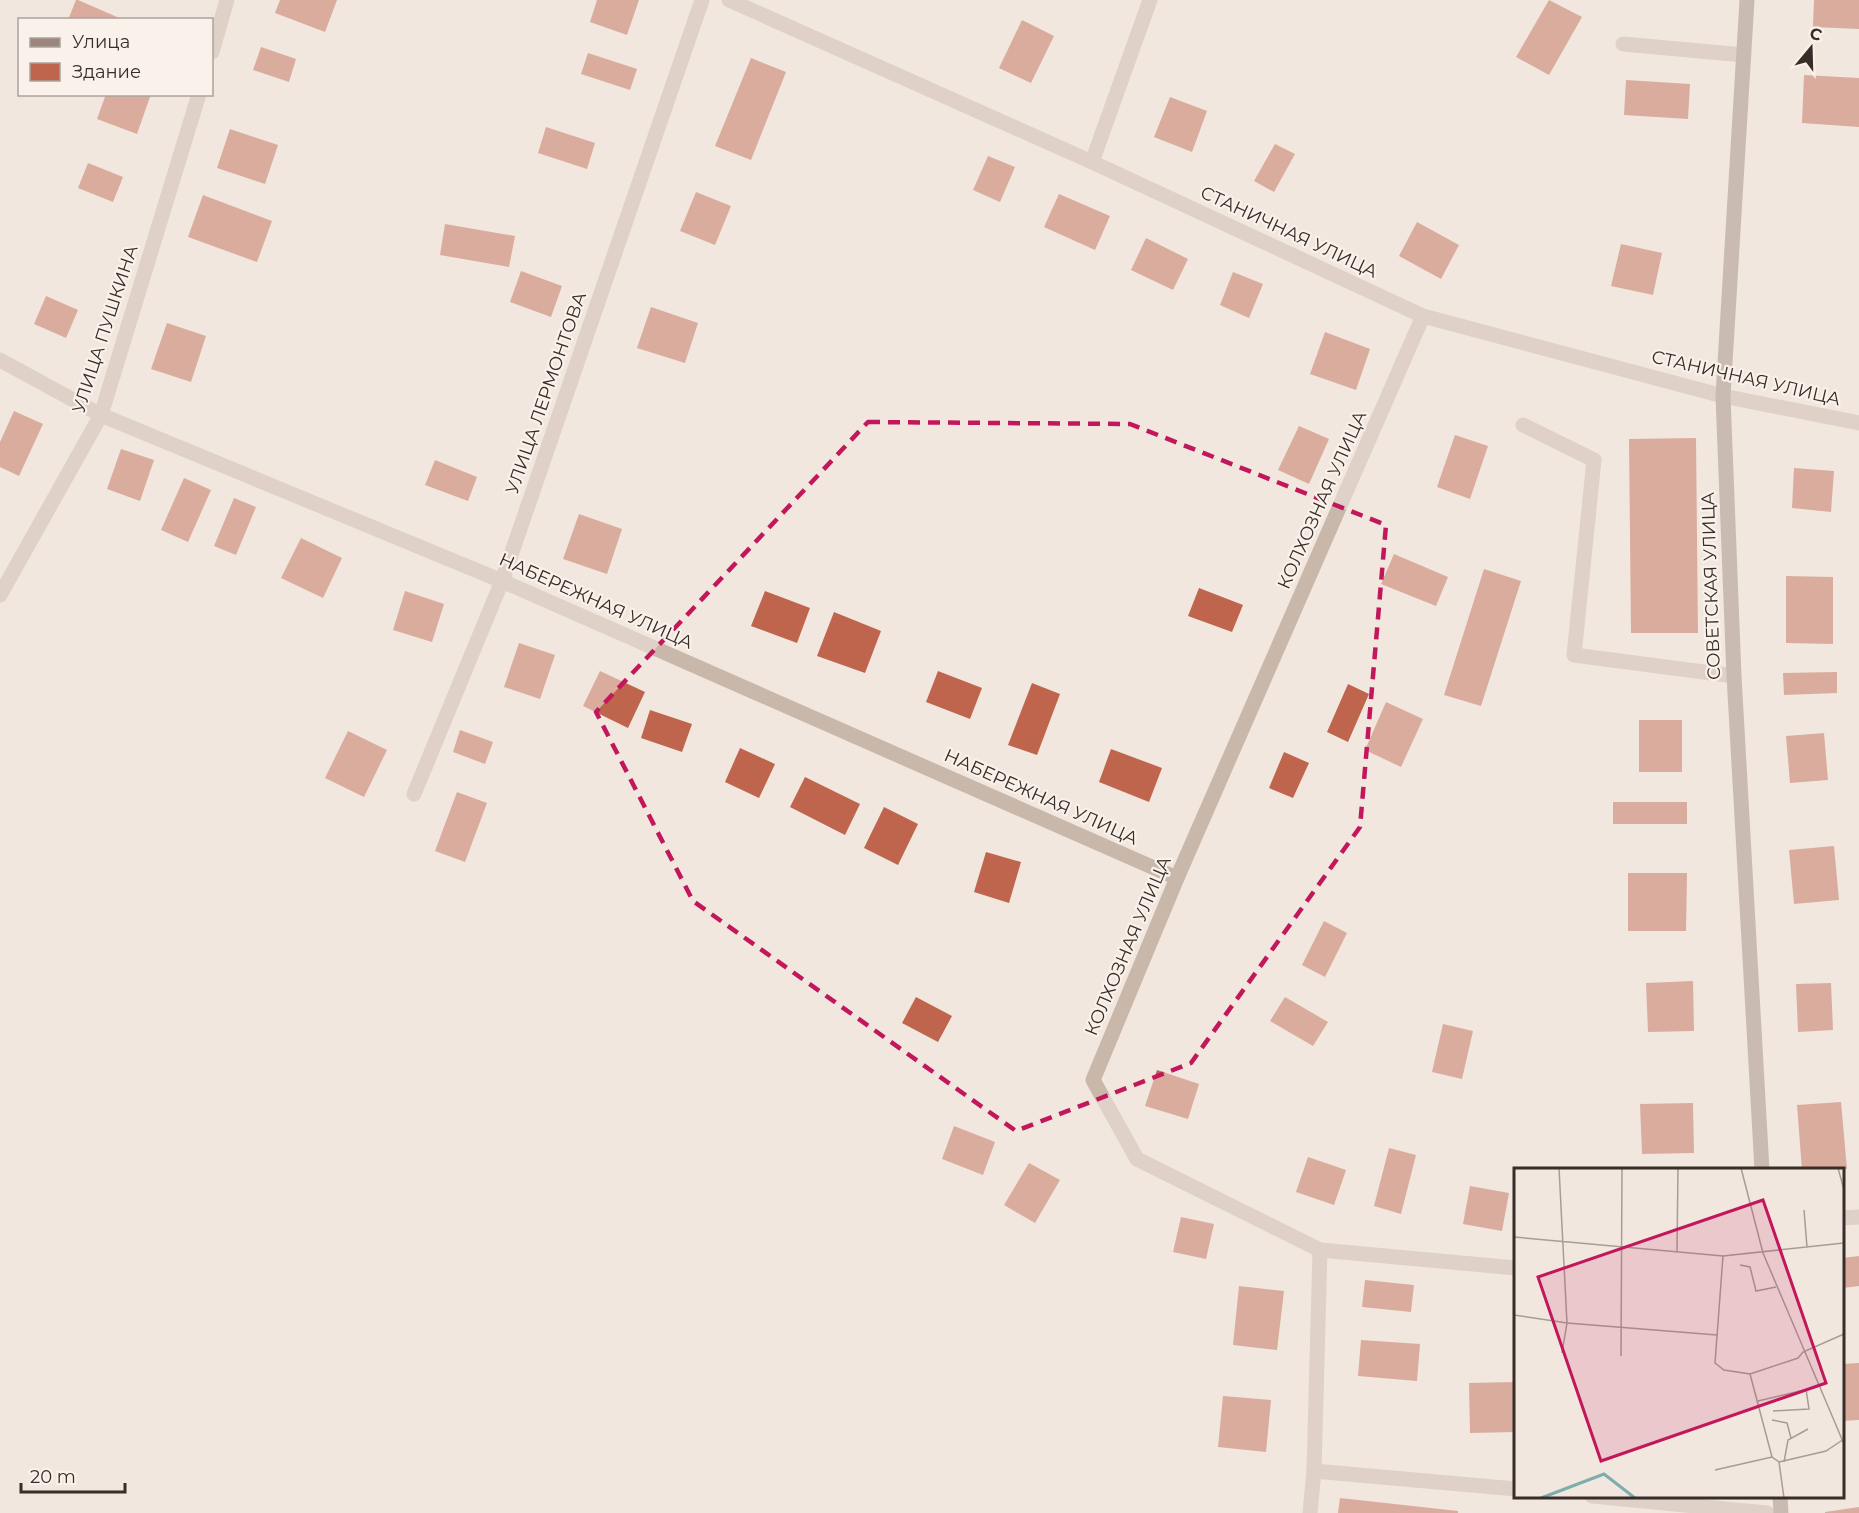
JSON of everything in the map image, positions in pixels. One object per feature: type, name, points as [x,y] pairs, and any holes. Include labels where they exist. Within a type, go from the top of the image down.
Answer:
[{"type":"street","points":[[213,49],[228,0]]},
{"type":"street","name":"УЛИЦА ЛЕРМОНТОВА","points":[[414,794],[502,580],[702,0]]},
{"type":"street","name":"СТАНИЧНАЯ УЛИЦА","points":[[729,0],[1092,162],[1423,316],[1723,396],[1859,423]]},
{"type":"street","points":[[1092,162],[1150,0]]},
{"type":"street","name":"СОВЕТСКАЯ УЛИЦА","points":[[1748,0],[1723,396],[1734,676],[1762,1168]]},
{"type":"street","points":[[1623,44],[1744,55]]},
{"type":"street","name":"УЛИЦА ПУШКИНА","points":[[0,595],[101,414],[198,96]]},
{"type":"street","name":"КОЛХОЗНАЯ УЛИЦА","points":[[1320,1250],[1137,1159],[1093,1080],[1178,878],[1423,316]]},
{"type":"street","name":"НАБЕРЕЖНАЯ УЛИЦА","points":[[0,360],[101,414],[502,580],[1178,878]]},
{"type":"street","points":[[1523,425],[1594,460],[1574,655],[1734,676]]},
{"type":"street","points":[[1844,1218],[1859,1217]]},
{"type":"street","points":[[1310,1513],[1314,1471],[1320,1250],[1514,1268]]},
{"type":"street","points":[[1314,1471],[1514,1490]]},
{"type":"street","points":[[1616,1498],[1640,1499],[1696,1510],[1767,1513]]},
{"type":"street","points":[[1780,1498],[1781,1513]]},
{"type":"highlighted area","points":[[868,422],[1130,424],[1386,525],[1360,827],[1191,1063],[1016,1131],[693,901],[596,712]]},
{"type":"building","points":[[78,0],[119,18],[69,18]]},
{"type":"building","points":[[280,0],[337,0],[325,32],[275,13]]},
{"type":"building","points":[[597,0],[639,0],[627,35],[590,22]]},
{"type":"building","points":[[1549,0],[1582,17],[1549,75],[1516,57]]},
{"type":"building","points":[[1814,0],[1859,0],[1859,29],[1813,27]]},
{"type":"building","points":[[1022,20],[1054,36],[1031,83],[999,68]]},
{"type":"building","points":[[261,47],[296,59],[289,82],[253,70]]},
{"type":"building","points":[[588,53],[637,69],[630,90],[581,74]]},
{"type":"building","points":[[751,58],[786,72],[751,160],[715,146]]},
{"type":"building","points":[[1804,75],[1859,78],[1859,127],[1802,123]]},
{"type":"building","points":[[1626,80],[1690,84],[1688,119],[1624,115]]},
{"type":"building","points":[[105,96],[150,96],[137,134],[97,119]]},
{"type":"building","points":[[1170,97],[1207,111],[1192,152],[1154,137]]},
{"type":"building","points":[[546,127],[595,143],[587,169],[538,153]]},
{"type":"building","points":[[230,129],[278,145],[265,184],[217,168]]},
{"type":"building","points":[[1275,144],[1295,154],[1274,192],[1254,181]]},
{"type":"building","points":[[988,156],[1015,167],[1000,202],[973,190]]},
{"type":"building","points":[[88,163],[123,177],[113,202],[78,188]]},
{"type":"building","points":[[696,192],[731,206],[715,245],[680,231]]},
{"type":"building","points":[[1059,194],[1110,216],[1095,250],[1044,227]]},
{"type":"building","points":[[203,195],[272,221],[257,262],[188,237]]},
{"type":"building","points":[[1417,222],[1459,245],[1441,279],[1399,256]]},
{"type":"building","points":[[445,224],[515,236],[509,267],[440,255]]},
{"type":"building","points":[[1146,238],[1188,259],[1173,290],[1131,270]]},
{"type":"building","points":[[1621,244],[1662,253],[1653,295],[1611,286]]},
{"type":"building","points":[[521,271],[562,286],[551,317],[510,302]]},
{"type":"building","points":[[1233,272],[1263,284],[1249,318],[1220,305]]},
{"type":"building","points":[[46,296],[78,310],[66,338],[34,324]]},
{"type":"building","points":[[651,307],[698,323],[685,363],[637,348]]},
{"type":"building","points":[[167,323],[206,336],[191,382],[151,369]]},
{"type":"building","points":[[1325,332],[1370,349],[1356,390],[1310,374]]},
{"type":"building","points":[[14,411],[43,424],[19,476],[0,467],[0,442]]},
{"type":"building","points":[[1299,426],[1329,439],[1309,484],[1278,470]]},
{"type":"building","points":[[1455,435],[1488,446],[1470,499],[1437,487]]},
{"type":"building","points":[[1696,438],[1698,633],[1631,633],[1629,439]]},
{"type":"building","points":[[121,449],[154,460],[140,501],[107,489]]},
{"type":"building","points":[[435,460],[477,477],[468,501],[425,485]]},
{"type":"building","points":[[1794,468],[1834,471],[1831,512],[1792,508]]},
{"type":"building","points":[[184,478],[211,490],[188,542],[161,530]]},
{"type":"building","points":[[234,498],[256,507],[236,555],[214,546]]},
{"type":"building","points":[[579,514],[622,529],[607,574],[563,559]]},
{"type":"building","points":[[301,538],[342,558],[323,598],[281,578]]},
{"type":"building","points":[[1394,554],[1448,577],[1436,606],[1381,584]]},
{"type":"building","points":[[1484,569],[1521,581],[1481,706],[1444,695]]},
{"type":"building","points":[[1786,576],[1833,577],[1833,644],[1786,643]]},
{"type":"building","points":[[1199,588],[1243,605],[1232,632],[1188,616]]},
{"type":"building","points":[[405,591],[444,604],[432,642],[393,630]]},
{"type":"building","points":[[765,591],[810,608],[797,643],[751,626]]},
{"type":"building","points":[[834,612],[881,631],[865,673],[817,656]]},
{"type":"building","points":[[519,643],[555,655],[540,699],[504,687]]},
{"type":"building","points":[[600,671],[645,692],[628,728],[583,706]]},
{"type":"building","points":[[938,671],[982,688],[970,719],[926,702]]},
{"type":"building","points":[[1837,672],[1837,693],[1784,695],[1783,673]]},
{"type":"building","points":[[1032,683],[1060,694],[1037,755],[1008,745]]},
{"type":"building","points":[[1348,684],[1369,694],[1348,742],[1327,732]]},
{"type":"building","points":[[1386,702],[1423,719],[1401,767],[1365,750]]},
{"type":"building","points":[[650,710],[692,724],[682,752],[641,738]]},
{"type":"building","points":[[1639,720],[1682,720],[1682,772],[1639,772]]},
{"type":"building","points":[[460,730],[493,742],[485,764],[453,752]]},
{"type":"building","points":[[348,731],[387,750],[364,797],[325,778]]},
{"type":"building","points":[[1824,733],[1828,780],[1790,783],[1786,736]]},
{"type":"building","points":[[740,748],[775,764],[759,798],[725,782]]},
{"type":"building","points":[[1111,749],[1162,768],[1149,802],[1099,782]]},
{"type":"building","points":[[1284,752],[1309,763],[1293,798],[1269,788]]},
{"type":"building","points":[[805,777],[860,804],[845,835],[790,807]]},
{"type":"building","points":[[457,792],[487,803],[465,862],[435,851]]},
{"type":"building","points":[[1613,802],[1687,802],[1687,824],[1613,824]]},
{"type":"building","points":[[884,807],[918,824],[898,865],[864,848]]},
{"type":"building","points":[[1834,846],[1839,900],[1794,904],[1789,850]]},
{"type":"building","points":[[986,852],[1021,862],[1009,903],[974,892]]},
{"type":"building","points":[[1628,873],[1687,873],[1686,931],[1628,931]]},
{"type":"building","points":[[1324,921],[1347,933],[1325,977],[1302,965]]},
{"type":"building","points":[[1693,981],[1694,1031],[1648,1032],[1646,983]]},
{"type":"building","points":[[1831,983],[1833,1030],[1798,1032],[1796,984]]},
{"type":"building","points":[[916,997],[952,1016],[938,1042],[902,1023]]},
{"type":"building","points":[[1285,997],[1328,1022],[1313,1046],[1270,1021]]},
{"type":"building","points":[[1443,1024],[1473,1031],[1462,1079],[1432,1072]]},
{"type":"building","points":[[1157,1070],[1199,1084],[1188,1119],[1145,1106]]},
{"type":"building","points":[[1841,1102],[1847,1169],[1802,1168],[1797,1105]]},
{"type":"building","points":[[1693,1103],[1694,1153],[1642,1154],[1640,1104]]},
{"type":"building","points":[[954,1126],[995,1142],[983,1175],[942,1159]]},
{"type":"building","points":[[1389,1148],[1416,1155],[1401,1214],[1374,1206]]},
{"type":"building","points":[[1308,1157],[1346,1170],[1334,1205],[1296,1192]]},
{"type":"building","points":[[1029,1163],[1060,1180],[1035,1223],[1004,1205]]},
{"type":"building","points":[[1470,1186],[1509,1193],[1502,1231],[1463,1224]]},
{"type":"building","points":[[1181,1217],[1214,1224],[1206,1259],[1173,1252]]},
{"type":"building","points":[[1859,1256],[1859,1286],[1844,1288],[1844,1258]]},
{"type":"building","points":[[1365,1280],[1414,1285],[1411,1312],[1362,1307]]},
{"type":"building","points":[[1239,1286],[1284,1291],[1277,1350],[1233,1345]]},
{"type":"building","points":[[1361,1340],[1420,1344],[1417,1381],[1358,1376]]},
{"type":"building","points":[[1859,1363],[1859,1420],[1844,1421],[1844,1364]]},
{"type":"building","points":[[1514,1382],[1514,1432],[1470,1433],[1469,1383]]},
{"type":"building","points":[[1223,1396],[1271,1400],[1266,1452],[1218,1447]]},
{"type":"building","points":[[1340,1498],[1458,1511],[1458,1513],[1338,1513]]},
{"type":"building","points":[[1859,1507],[1859,1513],[1825,1513],[1825,1512]]}]
